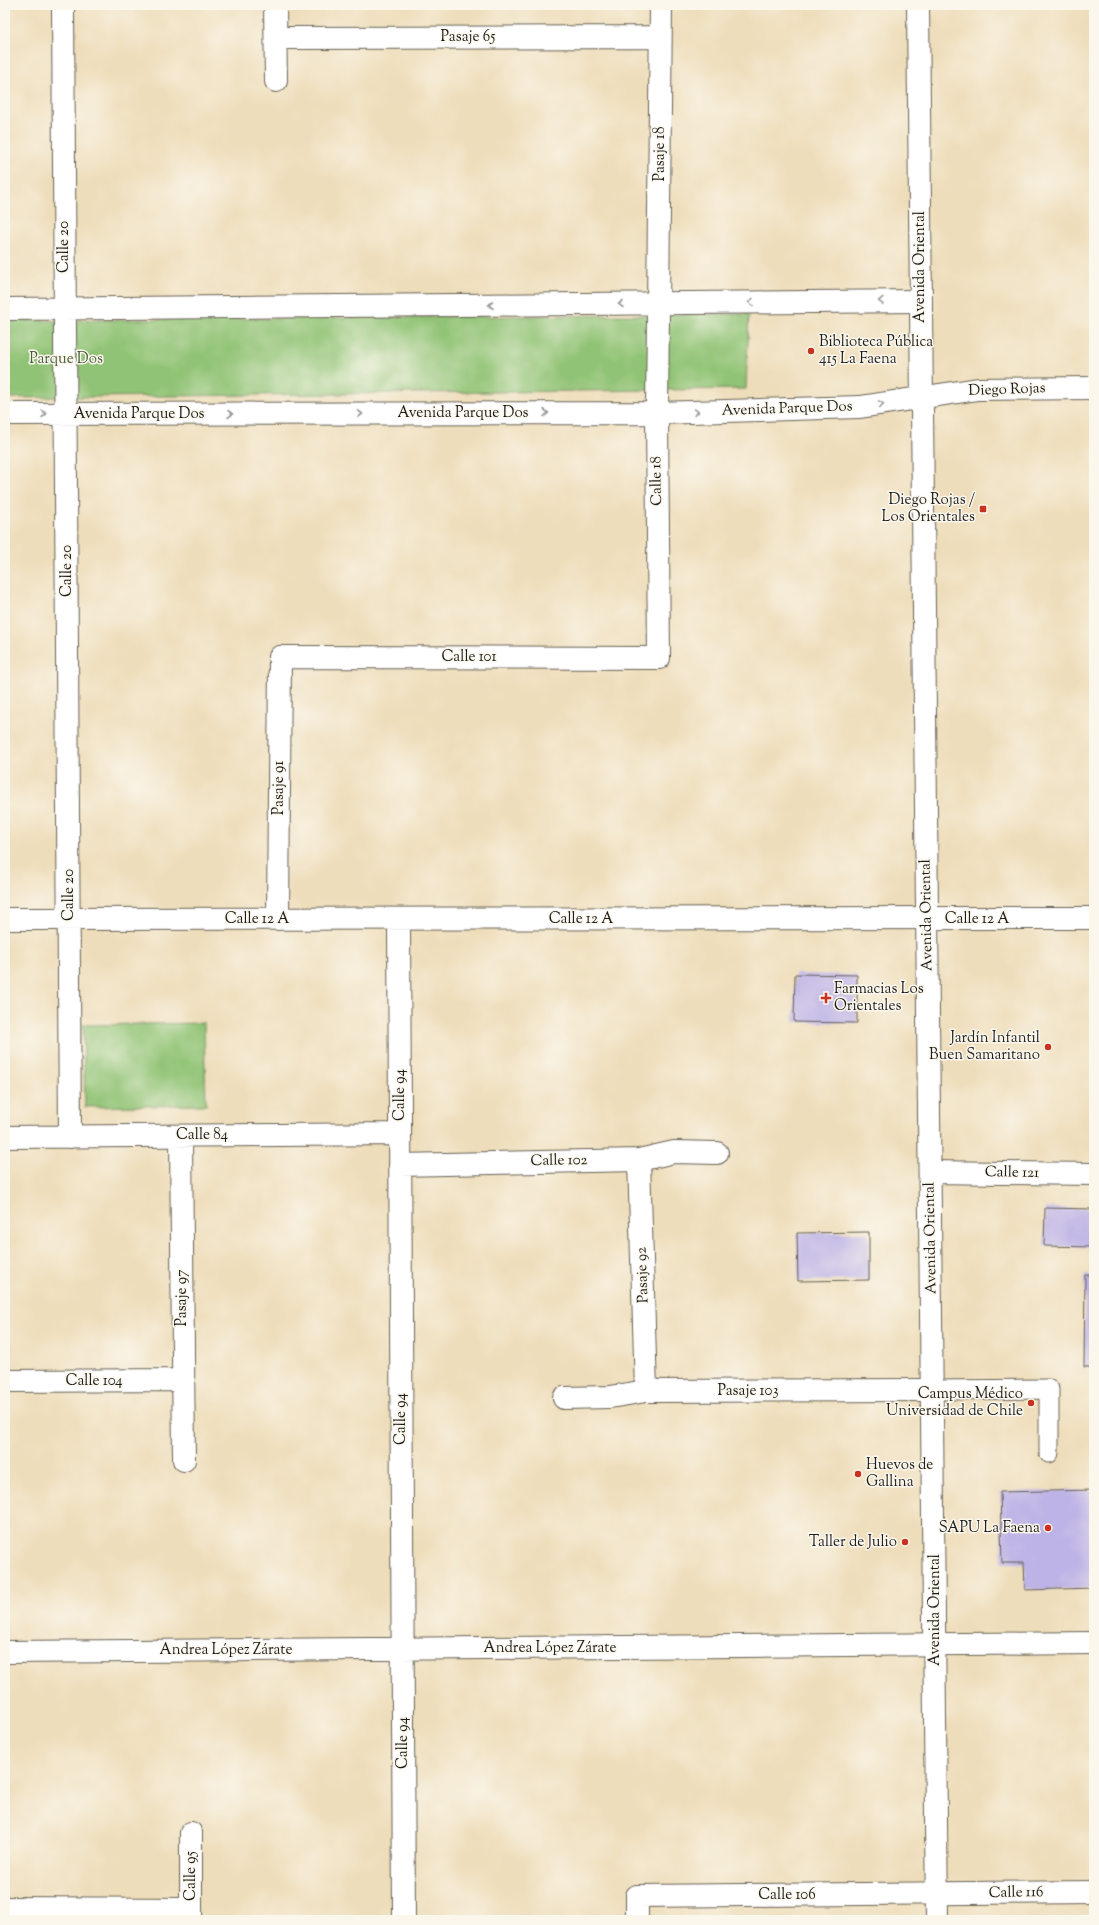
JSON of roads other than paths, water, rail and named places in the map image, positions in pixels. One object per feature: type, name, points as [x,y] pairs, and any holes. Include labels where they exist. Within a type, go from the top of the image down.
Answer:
[{"type":"street","name":"Calle 20","points":[[63,5],[70,1137]]},
{"type":"street","points":[[275,5],[276,81]]},
{"type":"street","name":"Pasaje 18","points":[[659,303],[661,5]]},
{"type":"street","name":"Avenida Oriental","points":[[918,5],[921,398],[933,1390],[937,1920]]},
{"type":"street","name":"Pasaje 65","points":[[276,38],[660,36]]},
{"type":"street","points":[[5,309],[920,301]]},
{"type":"street","name":"Calle 18","points":[[659,303],[656,413],[659,658]]},
{"type":"street","name":"Diego Rojas","points":[[921,398],[978,389],[1094,388]]},
{"type":"street","name":"Avenida Parque Dos","points":[[5,414],[656,413],[860,407],[921,398]]},
{"type":"street","name":"Calle 101","points":[[280,657],[659,658]]},
{"type":"street","name":"Pasaje 91","points":[[278,919],[280,657]]},
{"type":"street","name":"Calle 12 A","points":[[5,919],[1094,918]]},
{"type":"street","name":"Calle 94","points":[[399,919],[404,1920]]},
{"type":"street","name":"Calle 84","points":[[5,1137],[400,1134]]},
{"type":"street","name":"Pasaje 97","points":[[181,1136],[184,1460]]},
{"type":"street","name":"Calle 102","points":[[400,1165],[639,1160],[674,1152],[717,1153]]},
{"type":"street","name":"Pasaje 92","points":[[639,1160],[646,1391]]},
{"type":"street","name":"Calle 121","points":[[930,1172],[1094,1174]]},
{"type":"street","name":"Calle 104","points":[[5,1381],[183,1380]]},
{"type":"street","name":"Pasaje 103","points":[[564,1398],[610,1397],[646,1391],[933,1390]]},
{"type":"street","name":"Andrea López Zárate","points":[[5,1652],[1094,1643]]},
{"type":"street","name":"Calle 95","points":[[191,1833],[191,1915]]},
{"type":"street","name":"Calle 116","points":[[937,1894],[1094,1892]]},
{"type":"street","name":"Calle 106","points":[[637,1920],[637,1896],[937,1894]]},
{"type":"street","points":[[5,1908],[191,1915]]},
{"type":"lane","points":[[933,1390],[1049,1389],[1049,1453]]},
{"type":"place","name":"Biblioteca Pública 415 La Faena","points":[[811,351]]},
{"type":"place","name":"Diego Rojas / Los Orientales","points":[[983,509]]},
{"type":"place","name":"Farmacias Los Orientales","points":[[826,998]]},
{"type":"place","name":"Jardín Infantil Buen Samaritano","points":[[1048,1047]]},
{"type":"place","name":"Campus Médico Universidad de Chile","points":[[1031,1403]]},
{"type":"place","name":"Huevos de Gallina","points":[[858,1474]]},
{"type":"place","name":"SAPU La Faena","points":[[1048,1528]]},
{"type":"place","name":"Taller de Julio","points":[[905,1542]]},
{"type":"park label","name":"Parque Dos","points":[[66,359]]}]
